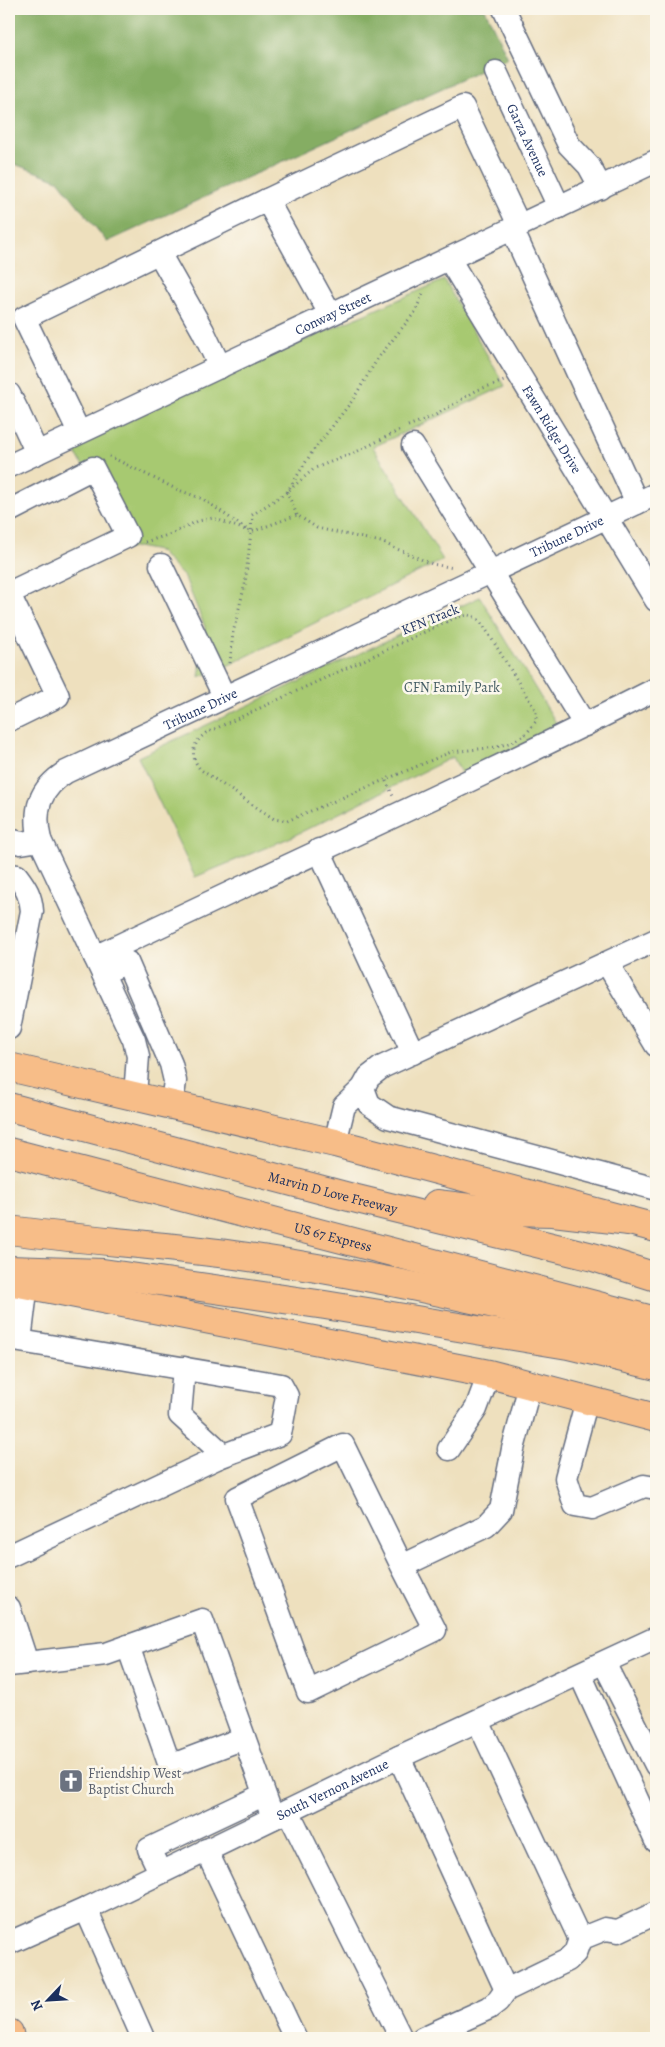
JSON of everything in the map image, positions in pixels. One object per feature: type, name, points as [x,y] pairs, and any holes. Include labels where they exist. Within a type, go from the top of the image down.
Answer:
[{"type":"main road","points":[[9,1067],[135,1094],[335,1143],[656,1228]]},
{"type":"main road","name":"Marvin D Love Freeway","points":[[9,1106],[349,1196],[593,1257],[656,1277]]},
{"type":"main road","name":"US 67 Express","points":[[9,1152],[656,1321]]},
{"type":"main road","points":[[349,1196],[384,1198],[495,1211],[552,1212],[629,1221]]},
{"type":"main road","points":[[9,1230],[234,1255],[365,1278],[490,1303],[656,1344]]},
{"type":"main road","points":[[15,1278],[103,1273],[568,1344],[656,1366]]},
{"type":"main road","points":[[15,1278],[489,1374],[656,1418]]},
{"type":"main road","points":[[9,2033],[10,2038]]},
{"type":"street","points":[[504,9],[569,145],[590,166],[601,188]]},
{"type":"street","name":"Garza Avenue","points":[[496,72],[559,207]]},
{"type":"street","points":[[79,432],[24,318],[463,107],[515,227],[647,499]]},
{"type":"street","name":"Conway Street","points":[[9,466],[656,161]]},
{"type":"street","points":[[267,200],[330,314]]},
{"type":"street","points":[[159,253],[203,331],[220,367]]},
{"type":"street","name":"Fawn Ridge Drive","points":[[449,259],[656,600]]},
{"type":"street","points":[[12,408],[37,453]]},
{"type":"street","points":[[413,446],[585,725]]},
{"type":"street","points":[[9,511],[93,468],[128,536],[9,593],[58,696],[9,720]]},
{"type":"street","name":"Tribune Drive","points":[[135,1094],[138,1056],[128,1025],[40,840],[36,824],[38,809],[43,794],[52,781],[221,691],[487,565],[606,518],[647,499]]},
{"type":"street","points":[[161,565],[221,691]]},
{"type":"street","points":[[99,965],[319,850],[511,762],[656,689]]},
{"type":"street","points":[[9,840],[21,843],[40,840]]},
{"type":"street","points":[[319,850],[413,1053]]},
{"type":"street","points":[[9,875],[17,876],[27,889],[31,898],[32,911],[9,1028]]},
{"type":"street","points":[[335,1143],[344,1106],[363,1088],[369,1077],[382,1068],[607,963],[652,946]]},
{"type":"street","points":[[124,953],[171,1064],[174,1081],[172,1103]]},
{"type":"street","points":[[607,963],[656,1045]]},
{"type":"street","points":[[363,1088],[369,1104],[388,1117],[656,1189]]},
{"type":"street","points":[[9,1556],[219,1457],[280,1434],[287,1396],[281,1385],[20,1341],[15,1278]]},
{"type":"street","points":[[184,1368],[180,1414],[215,1446],[219,1457]]},
{"type":"street","points":[[449,1449],[476,1409],[489,1374]]},
{"type":"street","points":[[402,1566],[486,1526],[501,1510],[513,1449],[530,1385]]},
{"type":"street","points":[[587,1400],[566,1478],[575,1505],[592,1508],[644,1486],[656,1488]]},
{"type":"street","points":[[343,1445],[402,1566],[435,1630],[308,1692],[237,1498],[343,1445]]},
{"type":"street","points":[[9,1608],[18,1664],[106,1654],[202,1620],[264,1795],[280,1815],[401,2038]]},
{"type":"street","name":"South Vernon Avenue","points":[[9,1943],[86,1909],[399,1757],[656,1638]]},
{"type":"street","points":[[128,1646],[170,1766],[244,1738]]},
{"type":"street","points":[[604,1663],[656,1765]]},
{"type":"street","points":[[580,1674],[656,1840]]},
{"type":"street","points":[[423,2038],[489,2008],[498,2001],[506,1990],[568,1960],[575,1953],[580,1939],[478,1720]]},
{"type":"street","points":[[399,1757],[506,1990]]},
{"type":"street","points":[[160,1872],[149,1849],[264,1795]]},
{"type":"street","points":[[206,1850],[295,2038]]},
{"type":"street","points":[[86,1909],[143,2038]]},
{"type":"street","points":[[580,1939],[605,1929],[618,1931],[656,1913]]},
{"type":"path","points":[[287,492],[312,452],[352,401],[378,358],[415,312],[425,287]]},
{"type":"path","points":[[221,691],[228,675],[233,633],[245,584],[252,532],[252,515],[287,492],[315,468],[354,453],[434,416],[478,390],[504,381]]},
{"type":"path","points":[[107,456],[176,489],[203,499],[252,532]]},
{"type":"path","points":[[287,492],[297,515],[316,528],[381,542],[432,564],[455,568],[487,565]]},
{"type":"path","points":[[128,536],[135,544],[171,534],[198,521],[212,518],[252,532],[297,515]]},
{"type":"path","name":"KFN Track","points":[[469,615],[477,618],[536,711],[536,722],[527,733],[514,741],[497,747],[451,752],[287,822],[279,820],[201,770],[194,762],[193,750],[197,741],[206,734],[457,617],[469,615]]},
{"type":"green space","points":[[9,9],[485,9],[508,58],[107,242],[58,180],[9,162]]},
{"type":"green space","points":[[444,280],[505,386],[373,447],[443,560],[225,667],[199,677],[205,627],[185,578],[159,551],[137,547],[128,549],[70,442]]},
{"type":"green space","name":"CFN Family Park","points":[[480,597],[561,731],[461,773],[453,757],[289,838],[195,877],[138,757]]},
{"type":"place","name":"Friendship West Baptist Church","points":[[71,1781]]}]
